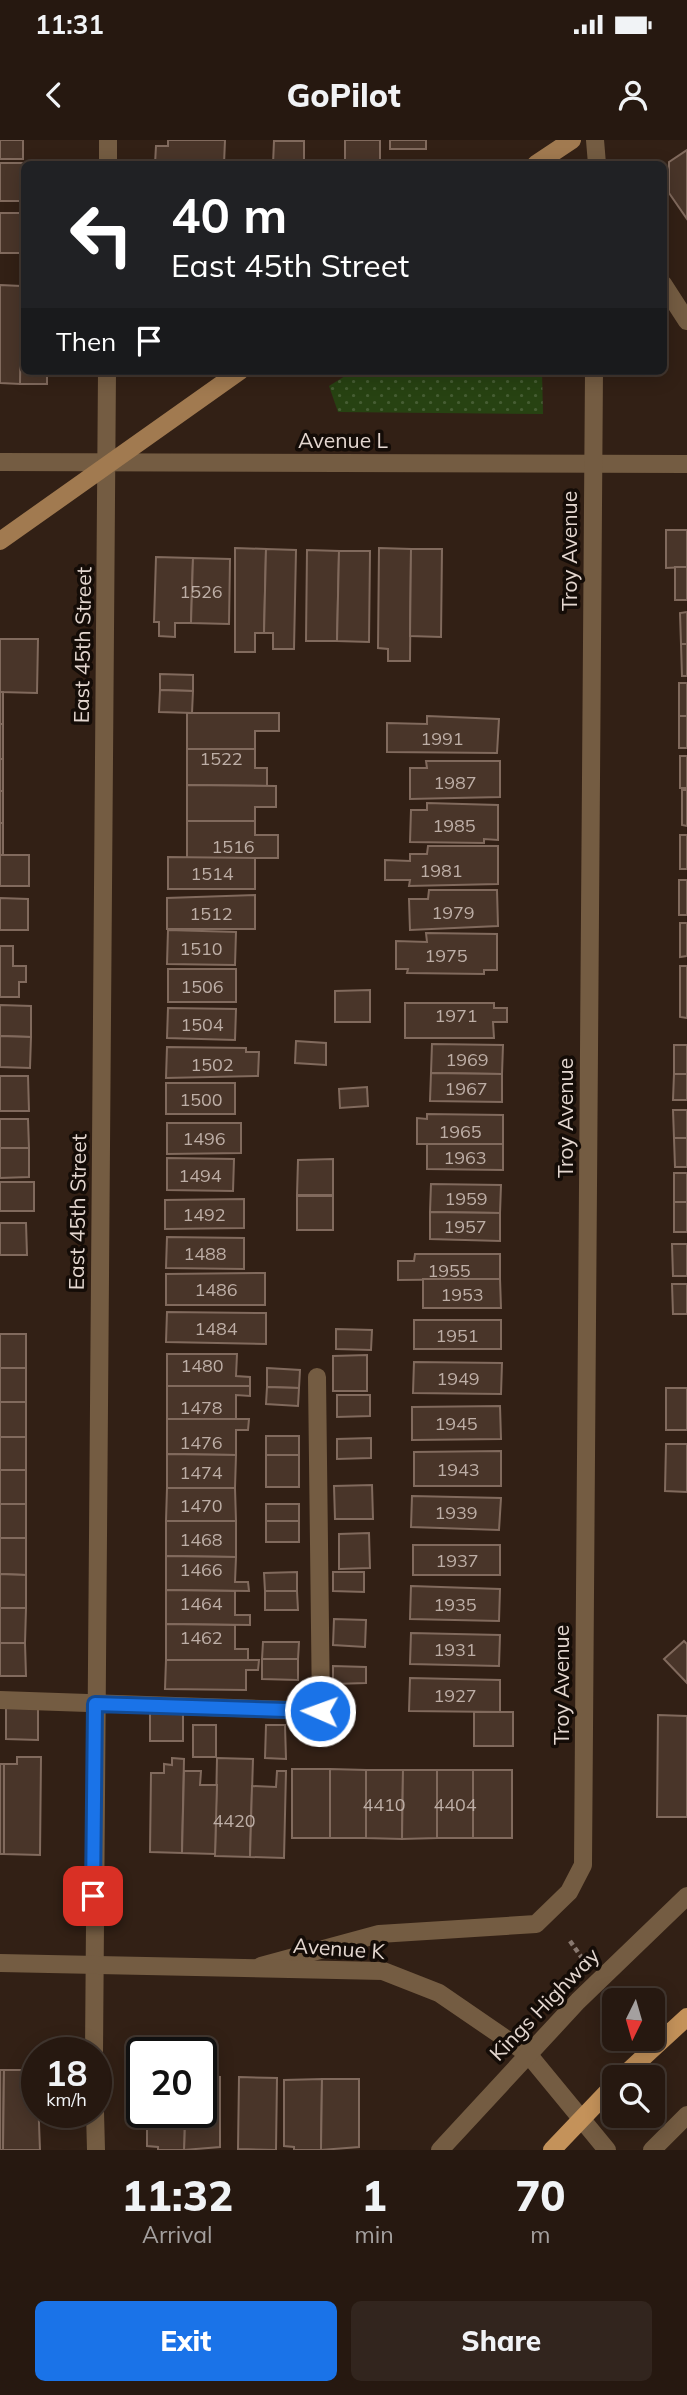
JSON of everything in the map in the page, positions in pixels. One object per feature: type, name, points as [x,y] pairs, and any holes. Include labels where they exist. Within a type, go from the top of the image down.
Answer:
[{"type":"main road","points":[[540,161],[572,140]]},
{"type":"main road","points":[[0,541],[234,375]]},
{"type":"main road","points":[[635,2065],[687,2017]]},
{"type":"main road","points":[[552,2150],[602,2096]]},
{"type":"street","points":[[108,140],[108,161]]},
{"type":"street","points":[[595,140],[597,161]]},
{"type":"street","points":[[667,290],[687,321]]},
{"type":"street","name":"East 45th Street","points":[[94,2037],[92,1963],[107,375]]},
{"type":"street","name":"Troy Avenue","points":[[261,1966],[379,1934],[536,1924],[569,1892],[583,1865],[594,375]]},
{"type":"street","name":"Avenue L","points":[[0,462],[687,464]]},
{"type":"street","points":[[0,1700],[320,1711],[317,1377]]},
{"type":"street","name":"Kings Highway","points":[[440,2150],[622,1957],[687,1896]]},
{"type":"street","name":"Avenue K","points":[[0,1963],[261,1966],[383,1971],[439,1993],[528,2054],[607,2150]]},
{"type":"street","points":[[652,2150],[687,2115]]},
{"type":"street","points":[[95,2128],[96,2150]]},
{"type":"path","points":[[569,1941],[583,1959]]},
{"type":"green space","points":[[347,375],[542,375],[543,414],[338,412],[329,386]]},
{"type":"building","points":[[0,140],[23,140],[23,159],[0,159]]},
{"type":"building","points":[[168,140],[225,140],[224,161],[155,161],[156,146],[168,146]]},
{"type":"building","points":[[345,140],[380,140],[380,161],[345,161]]},
{"type":"building","points":[[390,140],[426,140],[426,149],[390,149]]},
{"type":"building","points":[[274,141],[304,141],[304,161],[273,161]]},
{"type":"building","points":[[687,150],[687,219],[669,193],[669,162]]},
{"type":"building","points":[[0,163],[21,163],[21,201],[0,201]]},
{"type":"building","points":[[0,213],[21,213],[21,253],[0,253]]},
{"type":"building","points":[[21,267],[21,375],[47,375],[47,384],[20,384]]},
{"type":"building","points":[[0,285],[21,286],[20,384],[0,383]]},
{"type":"building","points":[[666,530],[687,530],[687,567],[666,568]]},
{"type":"building","points":[[235,548],[266,549],[264,633],[255,633],[255,652],[235,652]]},
{"type":"building","points":[[379,548],[411,549],[410,661],[388,661],[388,649],[378,648]]},
{"type":"building","points":[[266,549],[296,550],[294,649],[273,649],[273,633],[264,633]]},
{"type":"building","points":[[411,549],[442,549],[441,637],[410,636]]},
{"type":"building","points":[[307,550],[339,551],[337,641],[306,641]]},
{"type":"building","points":[[339,551],[370,551],[369,642],[337,641]]},
{"type":"building","points":[[156,557],[193,558],[191,623],[175,623],[175,637],[159,636],[159,622],[154,622]]},
{"type":"building","points":[[193,558],[230,559],[229,624],[191,623]]},
{"type":"building","points":[[675,567],[687,567],[687,600],[675,600]]},
{"type":"building","points":[[687,612],[687,644],[681,644],[680,613]]},
{"type":"building","points":[[0,639],[38,639],[37,693],[0,692]]},
{"type":"building","points":[[681,644],[687,644],[687,676],[682,676]]},
{"type":"building","points":[[160,674],[193,675],[193,691],[160,690]]},
{"type":"building","points":[[679,683],[687,683],[687,716],[679,716]]},
{"type":"building","points":[[160,690],[193,691],[192,713],[159,712]]},
{"type":"building","points":[[0,692],[3,692],[3,724],[0,724]]},
{"type":"building","points":[[187,713],[279,713],[279,731],[255,731],[255,749],[187,749]]},
{"type":"building","points":[[427,716],[499,719],[497,753],[387,752],[387,723],[427,724]]},
{"type":"building","points":[[679,716],[687,716],[687,748],[679,748]]},
{"type":"building","points":[[0,724],[3,724],[3,759],[0,759]]},
{"type":"building","points":[[187,749],[255,749],[255,768],[267,768],[267,786],[187,785]]},
{"type":"building","points":[[680,756],[687,756],[687,788],[680,788]]},
{"type":"building","points":[[0,759],[3,759],[3,791],[0,791]]},
{"type":"building","points":[[426,761],[500,761],[500,797],[410,799],[410,768],[427,768]]},
{"type":"building","points":[[187,785],[276,786],[276,807],[255,807],[255,821],[187,821]]},
{"type":"building","points":[[682,790],[687,790],[687,826],[682,825]]},
{"type":"building","points":[[0,791],[3,791],[3,823],[0,823]]},
{"type":"building","points":[[427,803],[498,805],[498,840],[484,839],[484,843],[410,842],[411,810],[427,810]]},
{"type":"building","points":[[187,821],[255,821],[255,835],[278,835],[278,858],[187,858]]},
{"type":"building","points":[[0,823],[3,823],[3,855],[0,855]]},
{"type":"building","points":[[680,835],[687,835],[687,869],[680,869]]},
{"type":"building","points":[[428,846],[498,846],[498,884],[409,886],[410,880],[385,880],[385,860],[410,861],[410,854],[427,854]]},
{"type":"building","points":[[0,855],[29,855],[29,886],[0,886]]},
{"type":"building","points":[[168,857],[255,858],[255,889],[168,889]]},
{"type":"building","points":[[679,880],[687,880],[687,915],[679,915]]},
{"type":"building","points":[[429,890],[497,890],[498,926],[410,930],[409,899],[428,899]]},
{"type":"building","points":[[255,895],[255,929],[167,929],[167,898]]},
{"type":"building","points":[[0,898],[28,899],[28,930],[0,930]]},
{"type":"building","points":[[680,923],[687,923],[687,956],[680,957]]},
{"type":"building","points":[[168,930],[236,932],[235,965],[167,964]]},
{"type":"building","points":[[426,933],[497,934],[497,970],[484,970],[484,974],[407,973],[408,969],[396,969],[396,941],[427,942]]},
{"type":"building","points":[[0,946],[13,946],[13,966],[26,966],[26,982],[19,982],[19,997],[0,997]]},
{"type":"building","points":[[680,966],[687,966],[687,1018],[680,1017]]},
{"type":"building","points":[[168,969],[236,969],[236,1002],[168,1002]]},
{"type":"building","points":[[370,990],[370,1022],[335,1022],[335,991]]},
{"type":"building","points":[[405,1003],[494,1003],[494,1008],[507,1008],[507,1022],[493,1022],[494,1038],[405,1038]]},
{"type":"building","points":[[0,1005],[31,1006],[31,1037],[0,1036]]},
{"type":"building","points":[[168,1008],[236,1009],[235,1040],[167,1038]]},
{"type":"building","points":[[0,1036],[31,1037],[30,1068],[0,1067]]},
{"type":"building","points":[[296,1041],[326,1043],[326,1065],[295,1063]]},
{"type":"building","points":[[432,1044],[503,1045],[502,1074],[431,1073]]},
{"type":"building","points":[[674,1045],[687,1045],[687,1074],[674,1074]]},
{"type":"building","points":[[167,1047],[246,1048],[246,1052],[259,1052],[258,1076],[166,1078]]},
{"type":"building","points":[[431,1073],[502,1074],[502,1102],[430,1101]]},
{"type":"building","points":[[674,1074],[687,1074],[687,1100],[673,1100]]},
{"type":"building","points":[[0,1076],[28,1076],[29,1111],[0,1111]]},
{"type":"building","points":[[166,1083],[235,1083],[235,1114],[166,1114]]},
{"type":"building","points":[[367,1087],[368,1106],[340,1108],[339,1089]]},
{"type":"building","points":[[673,1110],[687,1110],[687,1138],[674,1138]]},
{"type":"building","points":[[427,1114],[503,1115],[503,1144],[417,1144],[417,1118],[427,1119]]},
{"type":"building","points":[[0,1119],[28,1119],[29,1148],[0,1148]]},
{"type":"building","points":[[167,1123],[241,1123],[241,1153],[167,1154]]},
{"type":"building","points":[[674,1138],[687,1138],[687,1167],[675,1167]]},
{"type":"building","points":[[427,1144],[503,1144],[503,1170],[427,1169]]},
{"type":"building","points":[[0,1148],[29,1148],[29,1177],[0,1178]]},
{"type":"building","points":[[167,1158],[234,1159],[233,1191],[167,1190]]},
{"type":"building","points":[[333,1159],[333,1195],[297,1195],[298,1160]]},
{"type":"building","points":[[674,1173],[687,1173],[687,1202],[674,1202]]},
{"type":"building","points":[[0,1182],[34,1182],[34,1211],[0,1211]]},
{"type":"building","points":[[431,1184],[501,1185],[500,1213],[430,1212]]},
{"type":"building","points":[[297,1196],[333,1196],[333,1230],[297,1230]]},
{"type":"building","points":[[244,1199],[244,1228],[165,1229],[165,1200]]},
{"type":"building","points":[[674,1202],[687,1202],[687,1232],[674,1232]]},
{"type":"building","points":[[430,1212],[500,1213],[500,1241],[430,1239]]},
{"type":"building","points":[[0,1223],[26,1223],[27,1255],[0,1255]]},
{"type":"building","points":[[167,1237],[244,1238],[244,1269],[166,1268]]},
{"type":"building","points":[[672,1244],[687,1244],[687,1276],[673,1276]]},
{"type":"building","points":[[415,1254],[500,1254],[500,1279],[398,1280],[398,1261],[414,1261]]},
{"type":"building","points":[[265,1273],[265,1305],[166,1305],[166,1274]]},
{"type":"building","points":[[423,1279],[500,1279],[501,1308],[423,1308]]},
{"type":"building","points":[[672,1284],[687,1284],[687,1314],[673,1314]]},
{"type":"building","points":[[167,1312],[266,1313],[266,1344],[166,1342]]},
{"type":"building","points":[[414,1320],[501,1320],[501,1349],[414,1349]]},
{"type":"building","points":[[336,1329],[372,1330],[371,1350],[336,1349]]},
{"type":"building","points":[[0,1334],[26,1334],[26,1368],[0,1368]]},
{"type":"building","points":[[167,1354],[237,1354],[236,1376],[250,1377],[250,1386],[167,1386]]},
{"type":"building","points":[[367,1355],[367,1391],[333,1391],[333,1356]]},
{"type":"building","points":[[414,1362],[502,1363],[501,1394],[413,1393]]},
{"type":"building","points":[[0,1368],[26,1368],[26,1402],[0,1402]]},
{"type":"building","points":[[267,1368],[300,1370],[299,1388],[267,1387]]},
{"type":"building","points":[[167,1386],[250,1386],[250,1396],[236,1395],[236,1419],[167,1419]]},
{"type":"building","points":[[267,1387],[299,1388],[298,1406],[266,1404]]},
{"type":"building","points":[[666,1388],[687,1388],[687,1430],[666,1430]]},
{"type":"building","points":[[337,1395],[370,1395],[370,1416],[337,1417]]},
{"type":"building","points":[[0,1402],[26,1402],[26,1437],[0,1437]]},
{"type":"building","points":[[500,1406],[501,1439],[412,1440],[412,1407]]},
{"type":"building","points":[[167,1419],[249,1419],[248,1430],[236,1430],[236,1455],[167,1454]]},
{"type":"building","points":[[266,1436],[299,1436],[299,1455],[266,1455]]},
{"type":"building","points":[[0,1437],[26,1437],[26,1470],[0,1470]]},
{"type":"building","points":[[371,1438],[371,1458],[337,1459],[337,1439]]},
{"type":"building","points":[[666,1444],[687,1444],[687,1492],[665,1491]]},
{"type":"building","points":[[501,1451],[501,1486],[414,1486],[414,1452]]},
{"type":"building","points":[[167,1454],[236,1455],[235,1488],[167,1488]]},
{"type":"building","points":[[266,1455],[299,1455],[299,1487],[266,1487]]},
{"type":"building","points":[[0,1470],[26,1470],[26,1504],[0,1504]]},
{"type":"building","points":[[372,1485],[373,1519],[335,1519],[334,1486]]},
{"type":"building","points":[[167,1488],[235,1488],[236,1521],[166,1521]]},
{"type":"building","points":[[412,1496],[501,1498],[499,1530],[411,1527]]},
{"type":"building","points":[[0,1504],[26,1504],[26,1538],[0,1538]]},
{"type":"building","points":[[266,1504],[299,1504],[299,1521],[266,1521]]},
{"type":"building","points":[[166,1521],[236,1521],[236,1557],[166,1556]]},
{"type":"building","points":[[266,1521],[299,1521],[299,1542],[266,1542]]},
{"type":"building","points":[[369,1533],[370,1568],[339,1569],[339,1534]]},
{"type":"building","points":[[0,1538],[26,1538],[26,1575],[0,1574]]},
{"type":"building","points":[[413,1545],[500,1545],[500,1575],[413,1575]]},
{"type":"building","points":[[166,1556],[236,1557],[235,1582],[248,1582],[249,1591],[166,1590]]},
{"type":"building","points":[[297,1572],[297,1591],[265,1591],[264,1573]]},
{"type":"building","points":[[333,1572],[364,1572],[364,1592],[333,1591]]},
{"type":"building","points":[[0,1574],[26,1575],[26,1608],[0,1608]]},
{"type":"building","points":[[411,1586],[500,1589],[499,1621],[410,1619]]},
{"type":"building","points":[[166,1590],[235,1591],[235,1615],[250,1615],[250,1625],[166,1624]]},
{"type":"building","points":[[265,1591],[297,1591],[298,1610],[265,1610]]},
{"type":"building","points":[[0,1608],[26,1608],[25,1643],[0,1643]]},
{"type":"building","points":[[334,1619],[366,1620],[365,1647],[333,1645]]},
{"type":"building","points":[[166,1624],[235,1625],[235,1649],[248,1649],[248,1660],[166,1660]]},
{"type":"building","points":[[411,1633],[500,1635],[499,1666],[410,1664]]},
{"type":"building","points":[[684,1641],[687,1644],[687,1683],[664,1659]]},
{"type":"building","points":[[263,1642],[299,1642],[298,1659],[262,1659]]},
{"type":"building","points":[[0,1643],[25,1643],[26,1676],[0,1676]]},
{"type":"building","points":[[262,1659],[298,1659],[298,1680],[262,1679]]},
{"type":"building","points":[[166,1660],[259,1660],[258,1670],[246,1670],[246,1690],[165,1689]]},
{"type":"building","points":[[333,1666],[366,1667],[366,1683],[333,1684]]},
{"type":"building","points":[[410,1678],[500,1680],[500,1712],[409,1711]]},
{"type":"building","points":[[6,1708],[38,1708],[38,1740],[6,1739]]},
{"type":"building","points":[[150,1712],[183,1712],[183,1741],[150,1741]]},
{"type":"building","points":[[474,1712],[513,1712],[513,1746],[474,1746]]},
{"type":"building","points":[[658,1715],[687,1716],[687,1817],[657,1817]]},
{"type":"building","points":[[193,1725],[216,1725],[216,1757],[193,1757]]},
{"type":"building","points":[[266,1725],[285,1725],[286,1759],[265,1758]]},
{"type":"building","points":[[17,1757],[41,1757],[40,1855],[4,1854],[4,1764],[17,1764]]},
{"type":"building","points":[[172,1758],[184,1759],[182,1853],[150,1852],[151,1773],[164,1773],[164,1764],[172,1765]]},
{"type":"building","points":[[217,1758],[253,1759],[250,1857],[215,1856]]},
{"type":"building","points":[[0,1764],[4,1764],[4,1854],[0,1854]]},
{"type":"building","points":[[292,1769],[330,1769],[330,1838],[292,1838]]},
{"type":"building","points":[[330,1769],[366,1770],[366,1838],[330,1838]]},
{"type":"building","points":[[366,1770],[403,1770],[402,1839],[366,1838]]},
{"type":"building","points":[[403,1770],[437,1770],[437,1838],[402,1839]]},
{"type":"building","points":[[437,1770],[473,1770],[473,1838],[437,1838]]},
{"type":"building","points":[[473,1770],[512,1770],[512,1838],[473,1838]]},
{"type":"building","points":[[184,1771],[201,1771],[200,1785],[217,1785],[215,1854],[182,1853]]},
{"type":"building","points":[[277,1771],[286,1771],[284,1858],[250,1857],[252,1786],[276,1787]]},
{"type":"building","points":[[0,2070],[4,2070],[3,2150],[0,2150]]},
{"type":"building","points":[[4,2070],[21,2070],[21,2128],[39,2128],[40,2150],[3,2150]]},
{"type":"building","points":[[217,2077],[220,2077],[220,2147],[184,2150],[185,2128],[217,2128]]},
{"type":"building","points":[[239,2077],[277,2078],[276,2150],[238,2149]]},
{"type":"building","points":[[322,2079],[321,2150],[294,2150],[294,2147],[284,2146],[284,2080]]},
{"type":"building","points":[[322,2079],[359,2079],[359,2147],[321,2150]]},
{"type":"building","points":[[147,2128],[185,2128],[184,2150],[158,2150],[158,2147],[147,2146]]},
{"type":"route","points":[[93,1896],[95,1704],[320,1711]]}]
